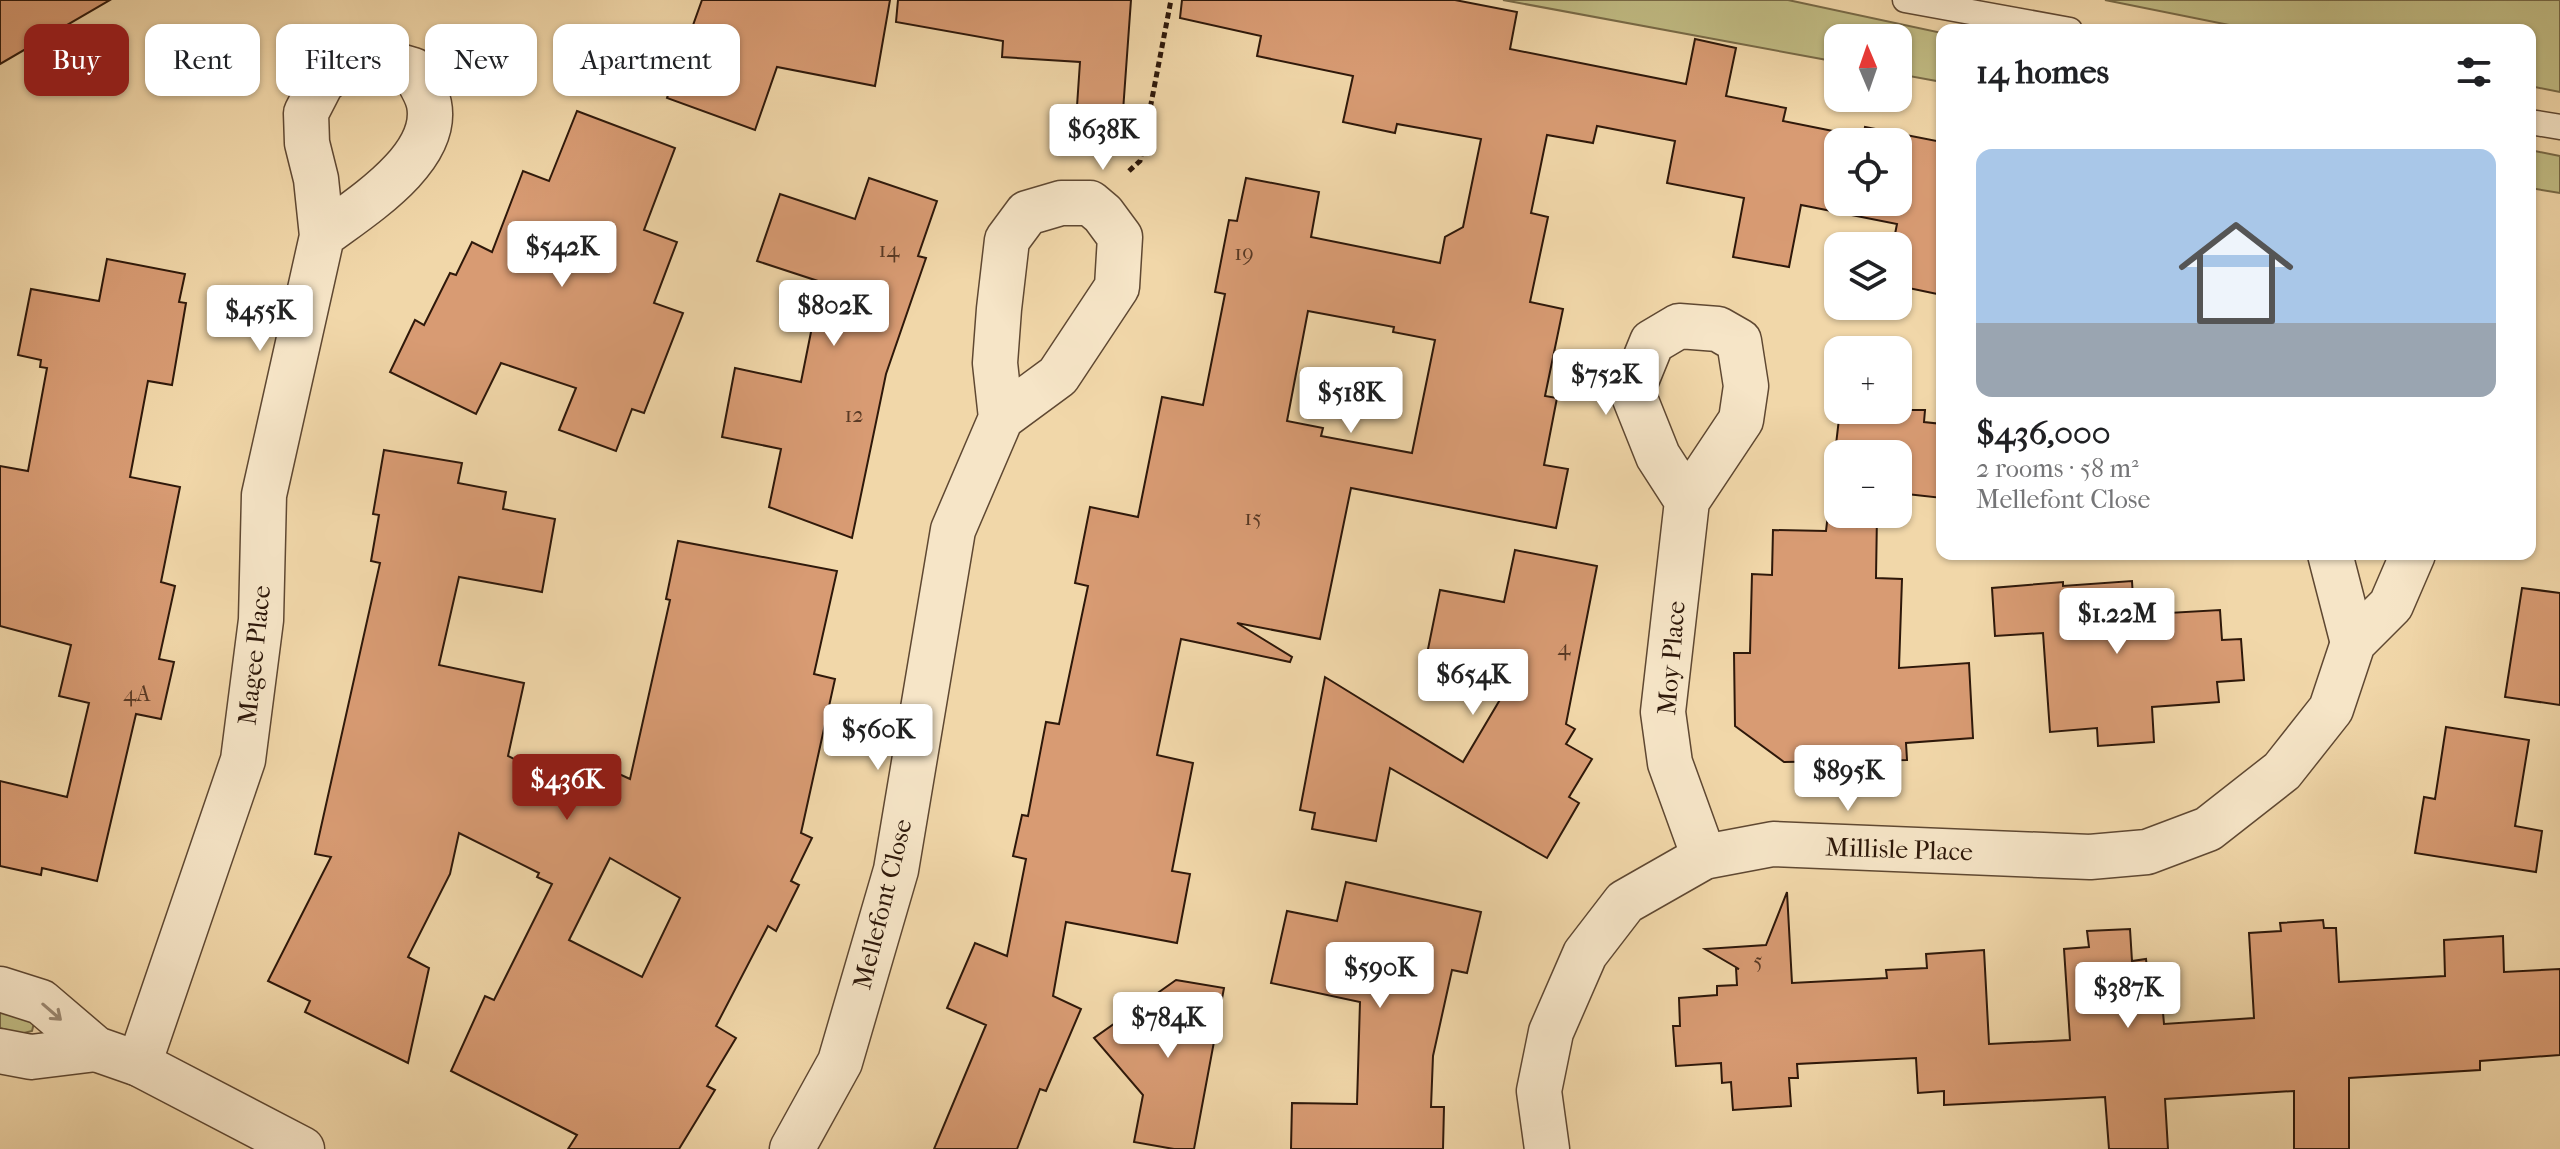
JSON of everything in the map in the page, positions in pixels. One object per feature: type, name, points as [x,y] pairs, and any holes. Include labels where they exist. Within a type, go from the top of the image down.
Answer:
[{"type":"street","name":"Mellefont Close","points":[[792,1149],[840,1062],[896,870],[953,530],[1001,418],[995,363],[1007,240],[1027,213],[1061,203],[1090,203]]},
{"type":"street","points":[[1001,418],[1058,376],[1117,287],[1120,237],[1103,214],[1090,203]]},
{"type":"street","name":"Magee Place","points":[[139,1064],[243,760],[261,620],[264,495],[322,236]]},
{"type":"street","name":"Moy Place","points":[[1687,501],[1663,712],[1670,763],[1704,857]]},
{"type":"street","points":[[2332,560],[2353,643]]},
{"type":"street","name":"Millisle Place","points":[[1547,1149],[1539,1091],[1551,1032],[1585,954],[1625,902],[1704,857],[1773,844],[2090,857],[2147,852],[2208,829],[2282,771],[2331,709],[2353,643],[2391,605],[2410,560]]},
{"type":"street","points":[[0,989],[41,1002],[96,1049],[139,1064],[302,1149]]},
{"type":"street","points":[[0,1051],[31,1057],[96,1049]]},
{"type":"lane","points":[[1905,0],[2037,24]]},
{"type":"lane","points":[[2536,123],[2560,127]]},
{"type":"path","points":[[1090,203],[1140,161],[1171,0]]},
{"type":"shaded area","points":[[1503,0],[1788,0],[1900,24],[1824,24],[1824,59]]},
{"type":"shaded area","points":[[2105,0],[2560,0],[2560,92],[2536,87],[2536,24],[2224,24]]},
{"type":"shaded area","points":[[1912,27],[1936,32],[1936,81],[1912,77]]},
{"type":"shaded area","points":[[2536,151],[2560,156],[2560,193],[2536,189]]},
{"type":"shaded area","points":[[0,998],[35,1019],[32,1031],[20,1034],[0,1028]]},
{"type":"building","points":[[0,0],[110,0],[69,24],[24,24],[24,50],[0,64]]},
{"type":"building","points":[[702,0],[890,0],[875,86],[777,67],[755,130],[667,98],[740,96],[740,24],[693,24]]},
{"type":"building","points":[[898,0],[1131,0],[1122,125],[1076,121],[1080,62],[1002,57],[1003,41],[896,22]]},
{"type":"building","points":[[1182,0],[1455,0],[1517,12],[1510,49],[1686,84],[1695,39],[1736,48],[1726,96],[1786,108],[1783,121],[1824,129],[1824,210],[1801,205],[1789,267],[1733,257],[1744,198],[1667,183],[1675,141],[1597,126],[1593,143],[1547,135],[1531,213],[1548,217],[1530,302],[1563,309],[1545,396],[1557,398],[1544,465],[1568,469],[1556,528],[1351,488],[1320,639],[1237,623],[1292,657],[1290,662],[1181,639],[1157,755],[1193,763],[1172,871],[1190,874],[1177,943],[1066,922],[1053,996],[1081,1009],[1046,1091],[1040,1089],[1017,1149],[934,1149],[986,1025],[947,1008],[975,943],[1007,956],[1026,859],[1013,856],[1022,815],[1028,816],[1046,722],[1059,724],[1088,586],[1075,583],[1090,507],[1138,517],[1162,397],[1203,405],[1225,294],[1215,292],[1229,220],[1237,221],[1246,178],[1319,192],[1311,237],[1440,263],[1445,237],[1463,227],[1481,139],[1397,124],[1395,133],[1343,122],[1353,76],[1257,56],[1261,36],[1180,18]],"holes":[[[1308,311],[1394,327],[1393,332],[1435,340],[1412,453],[1321,436],[1323,428],[1287,421]]]},
{"type":"building","points":[[577,111],[675,148],[644,230],[677,242],[654,303],[683,313],[644,413],[632,409],[616,451],[559,430],[576,388],[501,363],[476,414],[390,372],[415,320],[424,325],[450,273],[456,275],[472,242],[492,252],[523,171],[549,181]]},
{"type":"building","points":[[1912,136],[1936,141],[1936,294],[1912,289],[1912,232],[1895,232],[1897,224],[1857,216],[1912,216]]},
{"type":"building","points":[[869,178],[937,201],[918,256],[926,258],[886,374],[852,538],[769,507],[781,449],[722,437],[735,368],[801,382],[821,282],[757,261],[780,194],[855,219]]},
{"type":"building","points":[[107,259],[185,274],[179,302],[186,303],[172,385],[148,381],[130,477],[180,487],[161,582],[175,586],[159,659],[174,662],[161,719],[136,714],[97,881],[42,868],[41,875],[0,866],[0,781],[67,797],[89,703],[59,696],[71,645],[0,626],[0,466],[28,471],[47,368],[40,367],[41,360],[18,355],[31,289],[99,301]]},
{"type":"building","points":[[1912,410],[1925,410],[1924,422],[1936,423],[1936,497],[1912,495],[1912,440],[1837,440],[1838,424],[1912,424]]},
{"type":"building","points":[[384,450],[462,463],[458,483],[506,492],[503,509],[555,519],[542,592],[459,577],[439,665],[524,683],[508,756],[602,803],[617,773],[630,779],[670,600],[666,599],[678,541],[837,571],[814,674],[835,679],[801,833],[812,838],[791,881],[799,885],[776,931],[768,926],[716,1026],[736,1038],[707,1086],[715,1090],[679,1149],[568,1149],[577,1135],[451,1071],[485,996],[494,1000],[552,884],[537,877],[539,873],[459,833],[450,874],[408,957],[429,968],[408,1063],[305,1012],[310,1001],[268,981],[331,857],[315,854],[380,563],[371,561],[379,515],[373,514]],"holes":[[[610,858],[680,898],[642,977],[569,940]]]},
{"type":"building","points":[[1877,528],[1876,578],[1902,579],[1899,668],[1969,663],[1973,738],[1906,743],[1907,760],[1784,762],[1735,726],[1734,653],[1750,653],[1752,574],[1772,575],[1773,530]]},
{"type":"building","points":[[1515,550],[1597,566],[1566,724],[1575,729],[1566,744],[1592,759],[1569,797],[1579,803],[1547,858],[1390,768],[1376,841],[1312,829],[1315,813],[1300,810],[1325,677],[1463,762],[1514,676],[1426,659],[1440,590],[1504,602]]},
{"type":"building","points":[[2132,581],[2134,615],[2220,610],[2222,640],[2241,639],[2244,680],[2217,682],[2219,702],[2152,707],[2154,742],[2098,746],[2097,728],[2050,732],[2043,633],[1995,636],[1992,588],[2063,582],[2063,586]]},
{"type":"building","points":[[2522,588],[2560,593],[2560,705],[2505,697]]},
{"type":"building","points":[[2446,727],[2529,740],[2515,826],[2542,831],[2536,872],[2415,853],[2424,797],[2435,799]]},
{"type":"building","points":[[1346,882],[1481,912],[1467,973],[1452,970],[1433,1056],[1431,1107],[1444,1107],[1443,1149],[1291,1149],[1292,1103],[1357,1104],[1360,1002],[1271,983],[1287,911],[1337,921]]},
{"type":"building","points":[[1787,892],[1792,983],[1887,978],[1886,970],[1927,968],[1926,954],[1984,950],[1989,1044],[2070,1040],[2064,949],[2089,947],[2087,931],[2130,929],[2132,961],[2146,959],[2148,978],[2161,989],[2164,1024],[2254,1018],[2249,933],[2281,931],[2280,923],[2323,920],[2324,928],[2336,928],[2339,982],[2445,976],[2444,940],[2503,936],[2504,972],[2560,969],[2560,1055],[2480,1061],[2480,1070],[2349,1078],[2349,1149],[2294,1149],[2294,1091],[2165,1099],[2168,1149],[2109,1149],[2105,1097],[1944,1105],[1944,1091],[1918,1093],[1916,1058],[1797,1064],[1798,1078],[1789,1078],[1791,1106],[1733,1110],[1731,1082],[1722,1083],[1721,1063],[1676,1066],[1673,1026],[1680,1026],[1679,998],[1717,995],[1717,986],[1737,985],[1736,968],[1739,969],[1705,949],[1766,945]]},
{"type":"building","points":[[1176,980],[1224,988],[1194,1149],[1134,1142],[1143,1095],[1094,1038]]}]
